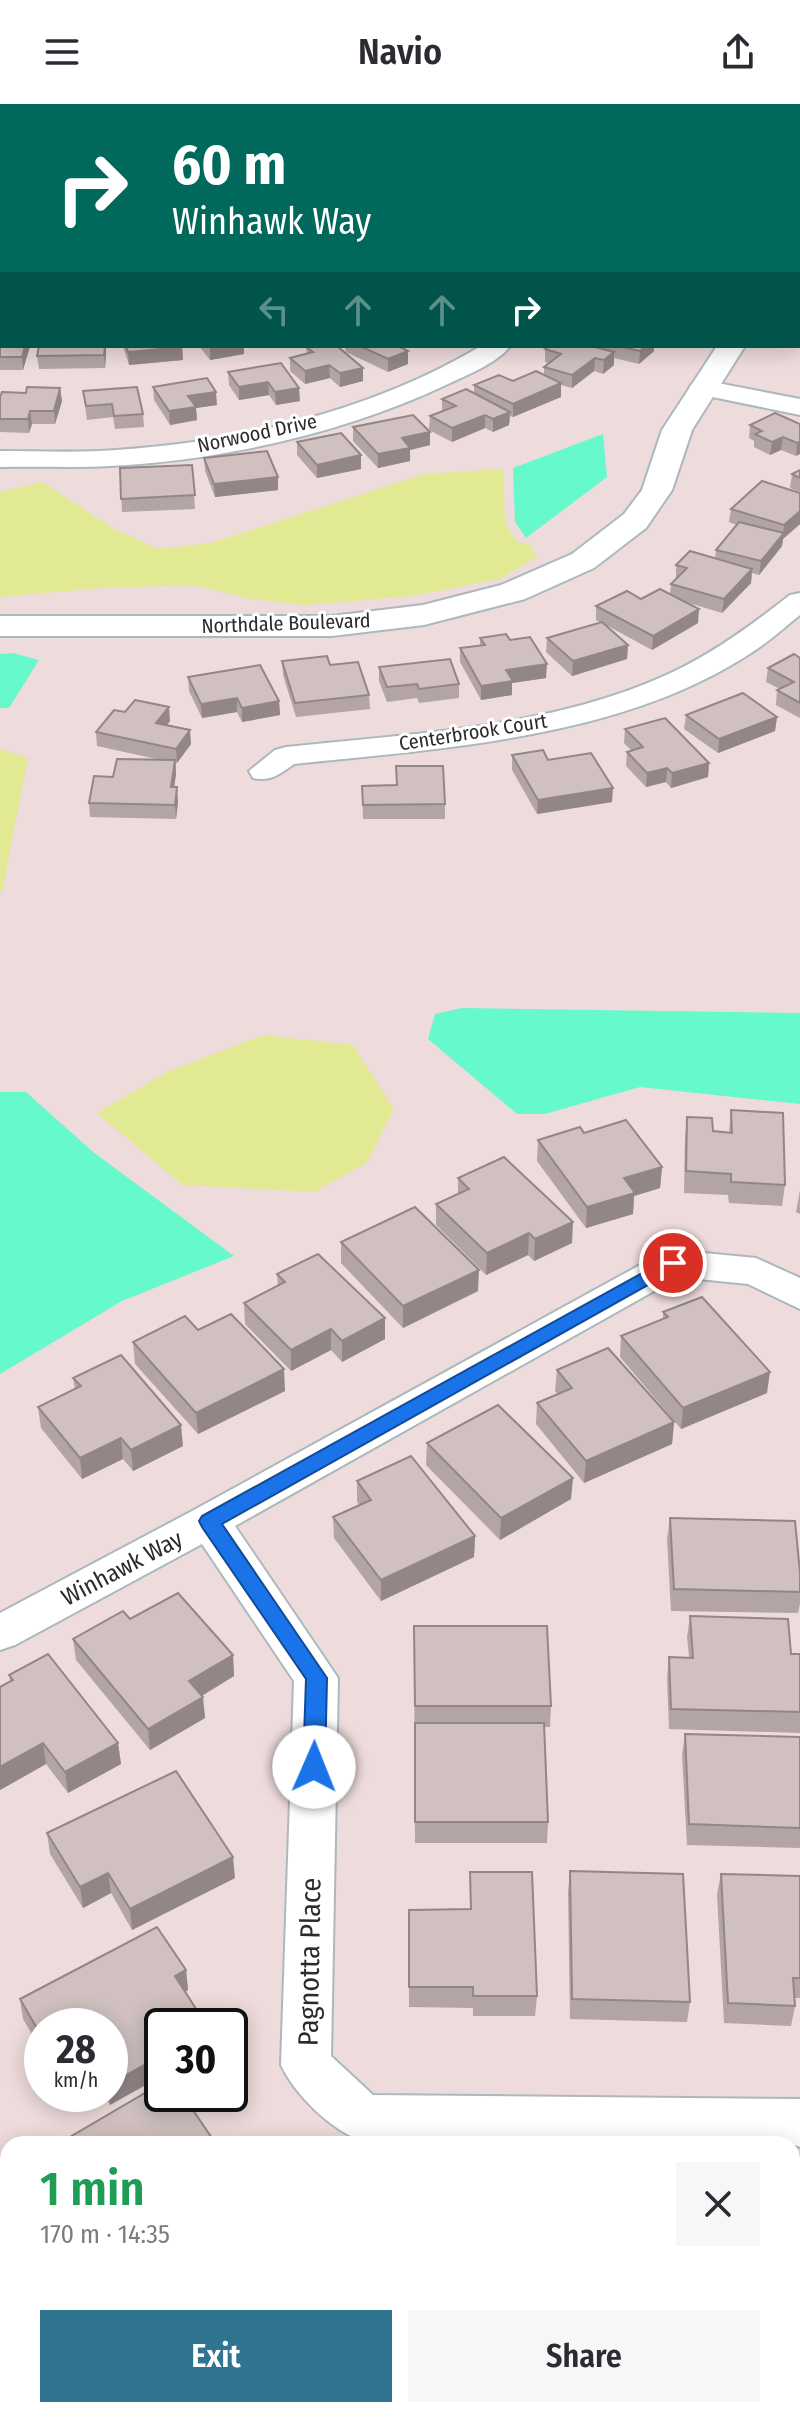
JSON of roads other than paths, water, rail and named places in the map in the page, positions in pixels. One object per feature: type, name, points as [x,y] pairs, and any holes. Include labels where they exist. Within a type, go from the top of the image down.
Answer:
[{"type":"street","points":[[800,126],[800,141]]},
{"type":"street","name":"Norwood Drive","points":[[0,459],[127,457],[273,434],[372,406],[468,367],[495,348]]},
{"type":"street","name":"Northdale Boulevard","points":[[0,626],[332,626],[424,615],[513,592],[583,561],[635,521],[657,490],[677,430],[730,348]]},
{"type":"street","points":[[702,388],[800,407]]},
{"type":"street","name":"Centerbrook Court","points":[[264,771],[286,756],[499,732],[578,715],[651,690],[721,658],[774,625],[800,601]]},
{"type":"street","name":"Winhawk Way","points":[[0,1633],[209,1521],[673,1263],[756,1271],[800,1295]]},
{"type":"street","name":"Pagnotta Place","points":[[209,1521],[316,1678],[306,2065],[362,2118],[800,2123]]}]
